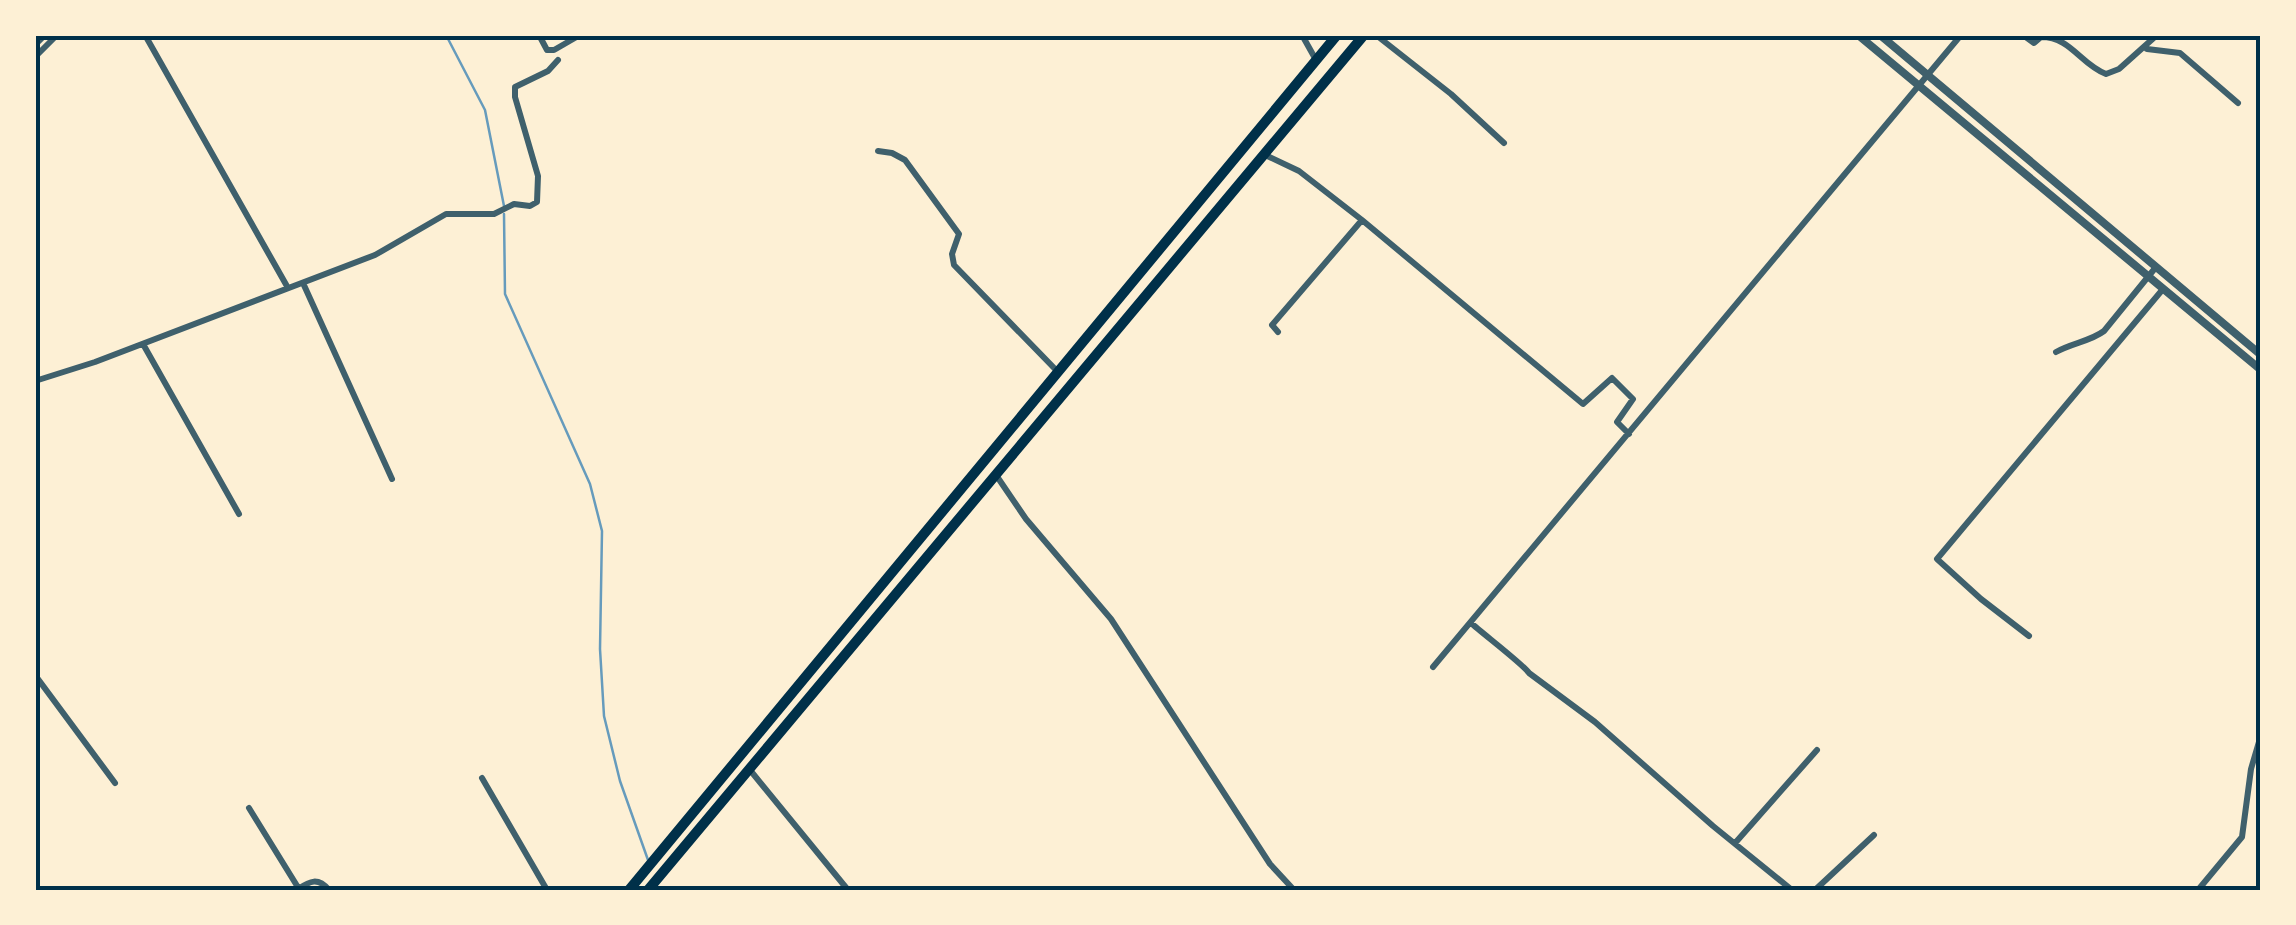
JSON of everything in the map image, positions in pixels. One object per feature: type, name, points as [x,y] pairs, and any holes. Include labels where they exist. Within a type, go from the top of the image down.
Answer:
[{"type":"highway","points":[[633,886],[1338,35]]},
{"type":"highway","points":[[648,890],[1364,35]]},
{"type":"street","points":[[35,45],[45,35]]},
{"type":"street","points":[[35,57],[57,35]]},
{"type":"street","points":[[145,35],[288,288]]},
{"type":"street","points":[[539,35],[547,50],[554,50],[580,35]]},
{"type":"street","points":[[1302,35],[1316,60]]},
{"type":"street","points":[[1376,35],[1504,143]]},
{"type":"street","points":[[1858,35],[2261,370]]},
{"type":"street","points":[[1880,35],[2261,355]]},
{"type":"street","points":[[1433,668],[1961,35]]},
{"type":"street","points":[[2023,35],[2034,43],[2040,37],[2063,41],[2095,70],[2106,74],[2119,69],[2157,35]]},
{"type":"street","points":[[2146,48],[2180,53],[2238,103]]},
{"type":"street","points":[[35,382],[376,255],[446,214],[494,214],[514,204],[530,206],[538,202],[538,176],[515,86],[538,77],[558,60]]},
{"type":"street","points":[[878,151],[905,160],[958,234],[952,254],[954,265],[1058,372]]},
{"type":"street","points":[[1262,154],[1299,170],[1583,404],[1612,378],[1633,400],[1617,422],[1629,434]]},
{"type":"street","points":[[2013,164],[2022,155]]},
{"type":"street","points":[[1278,332],[1272,325],[1362,220]]},
{"type":"street","points":[[2056,352],[2074,342],[2096,338],[2156,267]]},
{"type":"street","points":[[303,283],[392,480]]},
{"type":"street","points":[[2030,636],[1937,559],[2163,289]]},
{"type":"street","points":[[2236,349],[2244,340]]},
{"type":"street","points":[[143,344],[239,514]]},
{"type":"street","points":[[996,475],[1026,519],[1111,619],[1270,864],[1294,890]]},
{"type":"street","points":[[1471,622],[1514,662],[1595,722],[1792,890]]},
{"type":"street","points":[[35,674],[115,783]]},
{"type":"street","points":[[2198,890],[2242,837],[2250,768],[2261,734]]},
{"type":"street","points":[[1736,842],[1818,750]]},
{"type":"street","points":[[749,770],[848,890]]},
{"type":"street","points":[[482,778],[547,890]]},
{"type":"street","points":[[250,808],[298,889],[317,881],[329,890]]},
{"type":"street","points":[[1814,890],[1874,834]]},
{"type":"waterway","points":[[446,35],[485,110],[504,206]]},
{"type":"waterway","points":[[504,214],[505,294],[590,484],[602,531],[600,649],[604,716],[620,781],[648,860]]}]
